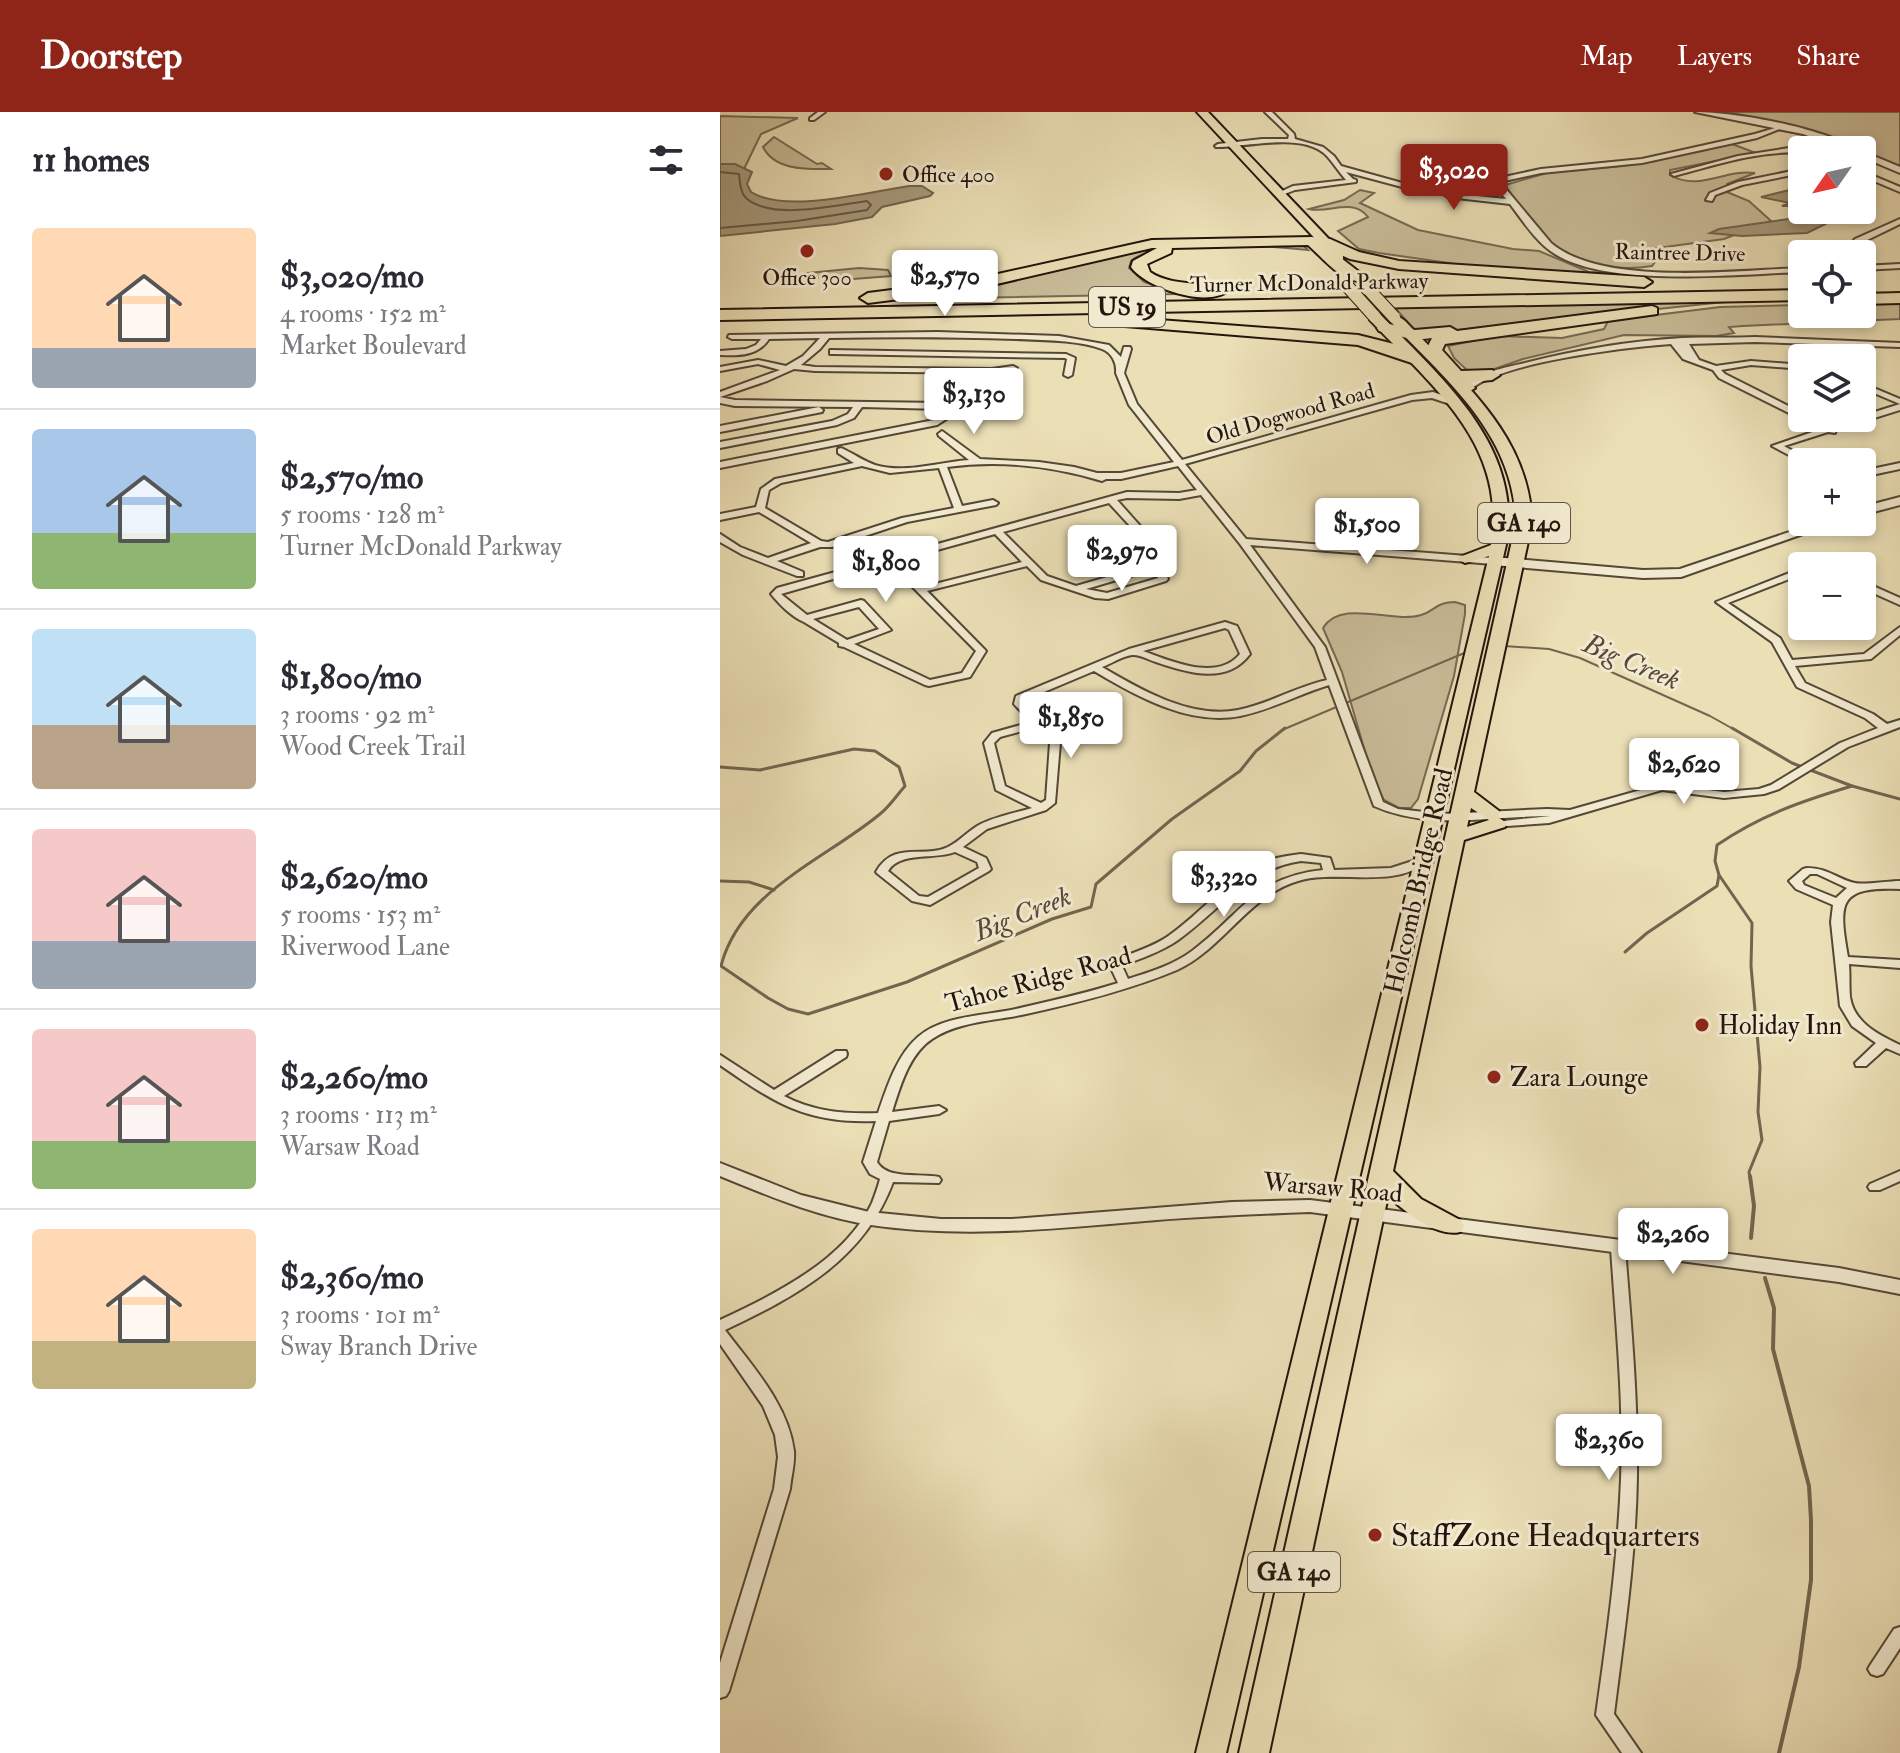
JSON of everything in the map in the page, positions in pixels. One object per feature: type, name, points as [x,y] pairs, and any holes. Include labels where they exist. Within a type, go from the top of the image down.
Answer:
[{"type":"highway","points":[[1260,241],[1285,237],[1293,225]]},
{"type":"highway","points":[[720,305],[907,294],[1000,279],[1140,246],[1306,240],[1317,242],[1347,272],[1358,278]]},
{"type":"highway","points":[[1323,240],[1360,257],[1411,266],[1601,281],[1788,286]]},
{"type":"highway","points":[[1336,274],[1306,253],[1275,247],[1167,250],[1147,255],[1138,265],[1141,273],[1152,280],[1189,289],[1362,296]]},
{"type":"highway","name":"Turner McDonald Parkway","points":[[720,305],[1788,286]]},
{"type":"highway","points":[[1876,287],[1900,286]]},
{"type":"highway","name":"Turner McDonald Parkway","points":[[720,315],[1788,295]]},
{"type":"highway","points":[[1876,296],[1900,295]]},
{"type":"highway","points":[[1492,375],[1470,377],[1465,387],[1434,350],[1438,341],[1455,336],[1705,305],[1788,302]]},
{"type":"highway","points":[[913,311],[1067,318],[1332,338],[1369,342],[1412,358]]},
{"type":"highway","points":[[1332,338],[1395,328],[1604,317]]},
{"type":"main road","name":"Holcomb Bridge Road","points":[[1196,114],[1336,274],[1465,387],[1505,442],[1521,482],[1525,509],[1517,563],[1501,620],[1459,827],[1254,1753]]},
{"type":"main road","name":"Holcomb Bridge Road","points":[[1211,1753],[1481,622],[1503,508],[1496,468],[1485,442],[1412,358],[1395,328],[1358,278],[1267,180],[1226,146]]},
{"type":"main road","points":[[1465,558],[1495,554]]},
{"type":"main road","points":[[1465,794],[1495,819]]},
{"type":"main road","points":[[1459,827],[1495,819]]},
{"type":"main road","points":[[1382,1172],[1405,1202],[1452,1226]]},
{"type":"street","points":[[812,119],[822,112]]},
{"type":"street","points":[[1268,112],[1294,138],[1290,144]]},
{"type":"street","points":[[1699,112],[1818,136]]},
{"type":"street","points":[[1406,186],[1452,189],[1541,171],[1642,161],[1757,136],[1780,127]]},
{"type":"street","points":[[1226,146],[1290,144],[1309,150],[1334,164],[1386,182],[1451,196],[1499,198],[1513,202]]},
{"type":"street","points":[[1674,174],[1727,160],[1788,150]]},
{"type":"street","points":[[1876,160],[1900,170]]},
{"type":"street","points":[[1334,164],[1350,180]]},
{"type":"street","points":[[1710,200],[1712,194],[1732,185],[1788,174]]},
{"type":"street","points":[[1876,179],[1900,190]]},
{"type":"street","points":[[1267,180],[1285,184],[1350,180],[1386,182]]},
{"type":"street","points":[[1280,194],[1288,188],[1350,180]]},
{"type":"street","name":"Raintree Drive","points":[[1496,182],[1554,250],[1593,267],[1638,272],[1788,270]]},
{"type":"street","points":[[1860,240],[1900,221]]},
{"type":"street","points":[[1876,267],[1900,266]]},
{"type":"street","points":[[732,337],[938,334],[1066,338],[1109,349],[1118,358],[1123,385],[1133,405],[1176,464],[1243,542],[1320,647],[1378,804],[1402,814],[1433,816],[1459,827]]},
{"type":"street","points":[[720,398],[790,368],[815,351],[827,335]]},
{"type":"street","points":[[720,353],[756,349],[765,343],[766,336]]},
{"type":"street","points":[[1492,375],[1586,350],[1672,341],[1684,346],[1762,339],[1900,345]]},
{"type":"street","points":[[1684,346],[1686,357],[1716,368],[1751,363],[1788,366]]},
{"type":"street","points":[[1120,369],[1127,349]]},
{"type":"street","points":[[833,352],[1069,356],[1068,375]]},
{"type":"street","points":[[876,370],[882,352]]},
{"type":"street","points":[[982,371],[997,353]]},
{"type":"street","points":[[720,369],[758,362],[790,368],[982,371],[1013,368]]},
{"type":"street","points":[[1716,368],[1722,376],[1788,409]]},
{"type":"street","name":"Old Dogwood Road","points":[[864,463],[888,473],[978,462],[1072,469],[1111,480],[1128,480],[1411,398],[1430,390],[1435,383]]},
{"type":"street","points":[[1876,392],[1900,405]]},
{"type":"street","name":"Old Dogwood Road","points":[[1411,398],[1433,395],[1453,402]]},
{"type":"street","points":[[720,398],[826,405],[943,406],[956,410],[937,422],[720,465]]},
{"type":"street","points":[[720,429],[821,410],[826,405]]},
{"type":"street","points":[[721,444],[844,420],[859,405]]},
{"type":"street","points":[[1876,414],[1900,405]]},
{"type":"street","points":[[1788,452],[1776,446],[1828,432]]},
{"type":"street","points":[[942,434],[978,462]]},
{"type":"street","points":[[767,436],[781,453]]},
{"type":"street","points":[[841,451],[864,463]]},
{"type":"street","points":[[760,509],[765,489],[778,481],[864,463]]},
{"type":"street","points":[[1876,471],[1900,466]]},
{"type":"street","points":[[943,467],[959,509]]},
{"type":"street","points":[[891,560],[981,651],[966,675],[929,683],[843,644],[803,619],[777,596],[778,591],[1111,499],[1138,493],[1179,496],[1202,492]]},
{"type":"street","points":[[997,531],[1044,578],[1075,589],[1108,596],[1163,579],[1146,538],[1111,499]]},
{"type":"street","points":[[1876,507],[1900,501]]},
{"type":"street","points":[[772,560],[905,520],[993,503]]},
{"type":"street","points":[[720,517],[760,509],[819,544]]},
{"type":"street","points":[[1495,554],[1517,563],[1643,574],[1681,573],[1790,536]]},
{"type":"street","points":[[720,537],[731,549],[772,560],[800,574]]},
{"type":"street","points":[[1243,542],[1465,558]]},
{"type":"street","points":[[921,590],[1029,563]]},
{"type":"street","points":[[1075,589],[1159,565]]},
{"type":"street","points":[[1788,576],[1721,602],[1776,640],[1801,685],[1869,716],[1886,729]]},
{"type":"street","points":[[1876,591],[1900,602]]},
{"type":"street","points":[[803,619],[861,603],[886,630],[843,644]]},
{"type":"street","points":[[955,848],[982,860],[985,869],[937,899],[916,899],[882,872],[889,861],[899,857],[943,854],[983,827],[1042,808],[1051,801],[1055,743],[1019,704],[1020,698],[1133,651],[1225,625],[1233,628],[1245,654],[1234,665],[1205,672],[1133,651]]},
{"type":"street","points":[[1791,663],[1867,657],[1900,630]]},
{"type":"street","points":[[1094,667],[1139,692],[1213,715],[1241,712],[1307,688],[1336,686]]},
{"type":"street","points":[[1039,723],[996,735],[989,743],[1000,788],[1042,808]]},
{"type":"street","points":[[1495,819],[1549,820],[1654,788],[1736,795],[1760,792],[1830,753],[1900,723]]},
{"type":"street","points":[[1124,983],[1115,964],[1171,940],[1253,870],[1274,863],[1314,857],[1326,860],[1329,873]]},
{"type":"street","name":"Tahoe Ridge Road","points":[[888,1177],[875,1171],[870,1162],[883,1118],[911,1052],[938,1030],[1165,970],[1194,957],[1278,884],[1307,875],[1329,873],[1392,874],[1422,861]]},
{"type":"street","points":[[1838,903],[1800,887],[1795,881],[1807,871],[1819,871],[1855,887],[1900,885]]},
{"type":"street","points":[[1392,874],[1416,889]]},
{"type":"street","points":[[1855,887],[1838,903],[1836,936],[1843,960],[1847,1010],[1866,1032],[1900,1050]]},
{"type":"street","points":[[1843,960],[1900,964]]},
{"type":"street","points":[[1861,1063],[1884,1043]]},
{"type":"street","points":[[774,1096],[841,1054]]},
{"type":"street","points":[[722,1063],[790,1104],[826,1114],[883,1118],[939,1110]]},
{"type":"street","name":"Warsaw Road","points":[[720,1169],[771,1193],[816,1209],[929,1228],[989,1229],[1233,1206],[1310,1206],[1839,1275],[1900,1287]]},
{"type":"street","points":[[1875,1187],[1900,1176]]},
{"type":"street","points":[[720,1326],[771,1302],[810,1278],[842,1250],[882,1203],[888,1177],[934,1180]]},
{"type":"street","points":[[1618,1248],[1628,1402],[1629,1478],[1622,1583],[1605,1715],[1632,1753]]},
{"type":"street","points":[[720,1333],[774,1412],[783,1433],[786,1455],[782,1489],[720,1691]]},
{"type":"street","points":[[1877,1669],[1900,1634]]},
{"type":"shaded area","points":[[1729,112],[1900,112],[1900,167],[1876,157],[1876,136],[1812,136],[1777,130]]},
{"type":"shaded area","points":[[720,116],[798,118],[761,134],[744,169],[720,171]]},
{"type":"shaded area","points":[[774,137],[817,164],[822,163],[831,169],[792,167],[775,161],[763,147]]},
{"type":"shaded area","points":[[1732,144],[1756,153],[1670,170],[1670,175],[1681,180],[1702,181],[1755,173],[1727,184],[1727,192],[1749,201],[1771,221],[1724,239],[1635,251],[1655,262],[1652,266],[1606,266],[1571,256],[1539,230],[1505,185],[1547,173],[1622,166]]},
{"type":"shaded area","points":[[1360,190],[1374,193],[1360,203],[1418,230],[1513,249],[1539,251],[1589,272],[1636,274],[1636,280],[1519,273],[1359,249],[1338,231],[1368,217],[1362,211],[1348,207],[1309,209],[1344,200]]},
{"type":"shaded area","points":[[1300,242],[1308,250],[1188,246],[1144,254],[1131,261],[1129,268],[1144,282],[1178,294],[863,300],[1157,245]]},
{"type":"shaded area","points":[[859,268],[888,270],[891,276],[853,279],[796,277],[808,273]]},
{"type":"shaded area","points":[[1734,301],[1439,332],[1414,329],[1395,308]]},
{"type":"shaded area","points":[[1900,302],[1900,319],[1876,320],[1876,303]]},
{"type":"shaded area","points":[[1788,305],[1788,324],[1729,327],[1734,333],[1716,336],[1624,335],[1523,359],[1483,373],[1469,372],[1454,358],[1448,346],[1497,336],[1562,338],[1604,329],[1608,321],[1720,307]]},
{"type":"shaded area","points":[[1455,602],[1465,605],[1465,614],[1454,676],[1418,799],[1411,808],[1399,808],[1384,800],[1374,783],[1342,672],[1323,628],[1331,619],[1342,615],[1409,617]]},
{"type":"water","points":[[720,164],[735,164],[752,172],[747,184],[751,192],[785,201],[828,200],[909,186],[922,186],[933,193],[882,207],[872,217],[720,236]]},
{"type":"water","points":[[1788,190],[1788,203],[1761,197]]},
{"type":"water","points":[[1788,219],[1788,224],[1825,224],[1807,233],[1742,236],[1710,233]]},
{"type":"waterway","name":"Big Creek","points":[[1504,646],[1549,649],[1580,658],[1735,730]]},
{"type":"waterway","name":"Big Creek","points":[[1283,730],[1469,651]]},
{"type":"waterway","name":"Big Creek","points":[[1732,728],[1792,763],[1852,786]]},
{"type":"waterway","name":"Big Creek","points":[[774,890],[746,917],[731,940],[721,966],[768,998],[788,1009],[808,1014],[907,982],[1052,919],[1091,907],[1096,884],[1172,819],[1240,771],[1256,751],[1283,730]]},
{"type":"waterway","name":"Big Creek","points":[[720,767],[760,770],[854,749],[875,751],[899,767],[905,786],[880,814],[774,890]]},
{"type":"waterway","points":[[1719,875],[1715,861],[1717,845],[1782,810],[1852,786]]},
{"type":"waterway","name":"Big Creek","points":[[1852,786],[1900,799]]},
{"type":"waterway","points":[[1625,952],[1647,933],[1717,886],[1719,875]]},
{"type":"waterway","points":[[1719,875],[1752,923],[1751,966],[1760,1067],[1758,1112],[1762,1140],[1749,1172],[1750,1178]]},
{"type":"waterway","points":[[720,881],[749,882],[774,890]]},
{"type":"waterway","points":[[1750,1176],[1754,1206],[1751,1238]]},
{"type":"waterway","points":[[1765,1278],[1774,1308],[1773,1349],[1809,1486],[1811,1520],[1811,1580],[1799,1667],[1779,1753]]},
{"type":"place","name":"Office 400","points":[[886,174]]},
{"type":"place","name":"Office 300","points":[[807,251]]},
{"type":"place","name":"Holiday Inn","points":[[1702,1025]]},
{"type":"place","name":"Zara Lounge","points":[[1494,1077]]},
{"type":"place","name":"StaffZone Headquarters","points":[[1375,1535]]}]
